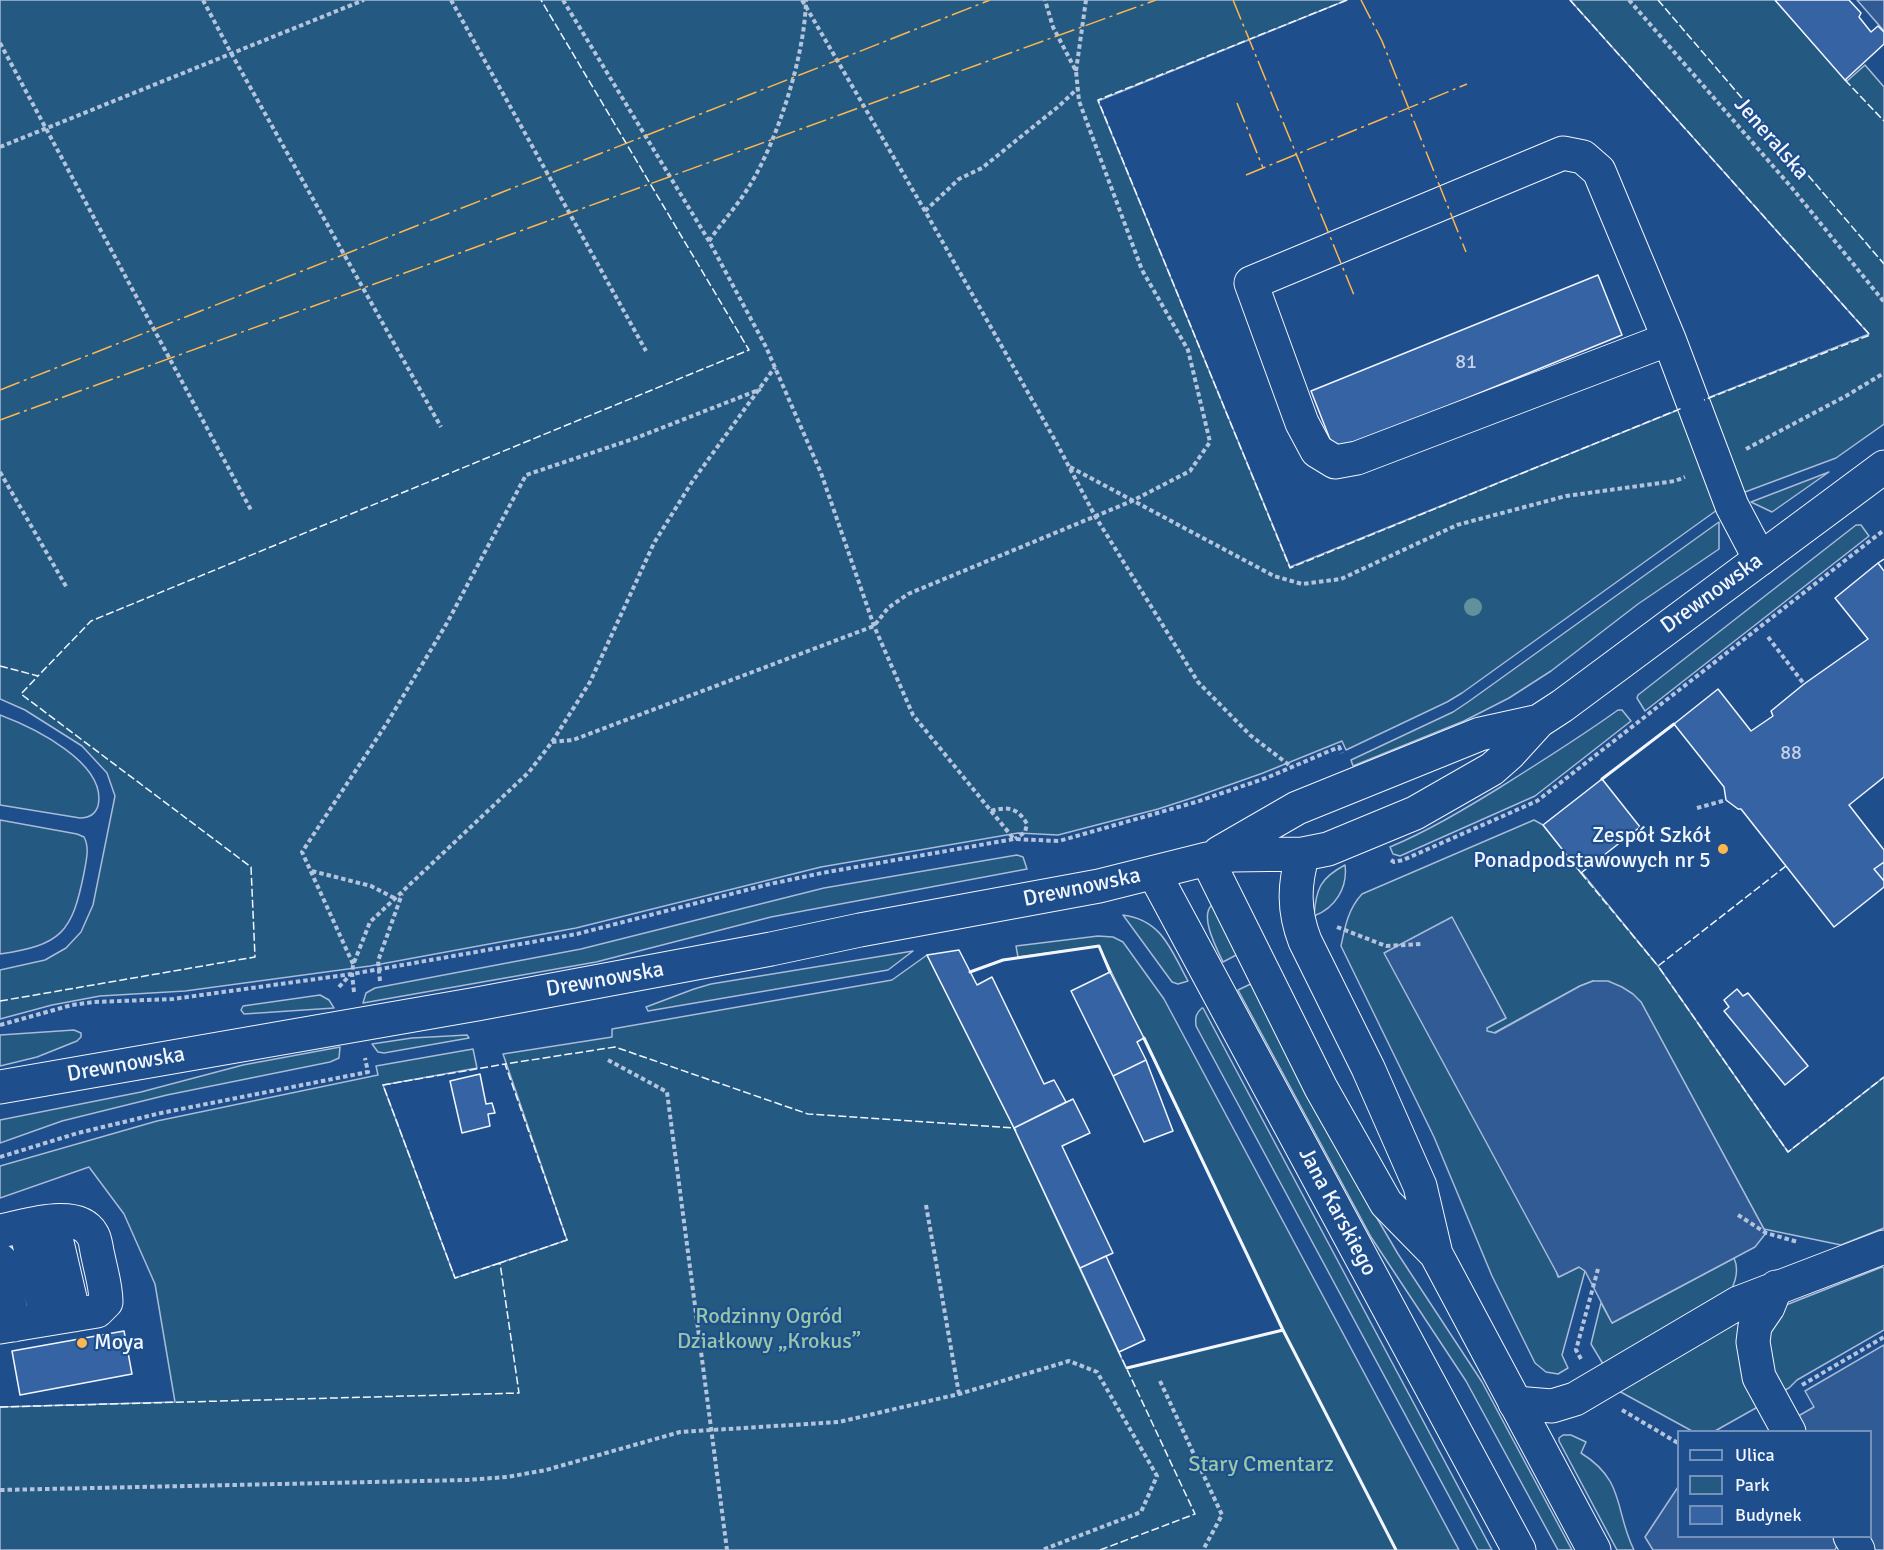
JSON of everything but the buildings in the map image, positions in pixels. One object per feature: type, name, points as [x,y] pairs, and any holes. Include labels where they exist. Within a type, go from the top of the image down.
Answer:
[{"type":"main road","points":[[1669,339],[1357,458],[1335,462],[1317,451],[1302,423],[1251,282],[1563,153],[1583,157],[1599,171],[1669,339],[1732,506],[1760,559]]},
{"type":"main road","name":"Drewnowska","points":[[0,1088],[737,956],[813,939],[1066,892],[1207,859],[1233,855],[1303,854],[1328,849],[1415,813],[1491,769],[1509,754],[1539,721],[1884,467]]},
{"type":"main road","name":"Drewnowska","points":[[1207,859],[1232,847],[1297,808],[1480,734],[1539,721]]},
{"type":"main road","name":"Jana Karskiego","points":[[1303,854],[1295,888],[1295,906],[1299,925],[1368,1068],[1420,1186],[1436,1254],[1593,1550]]},
{"type":"main road","name":"Jana Karskiego","points":[[1207,859],[1321,1088],[1386,1203],[1436,1254]]},
{"type":"main road","name":"Jana Karskiego","points":[[1154,873],[1519,1550]]},
{"type":"main road","points":[[0,1260],[7,1326],[97,1311],[106,1302],[106,1291],[93,1234],[84,1225],[71,1220],[26,1226],[60,1317]]},
{"type":"main road","points":[[1515,1403],[1552,1406],[1575,1399],[1738,1303],[1884,1247]]},
{"type":"main road","points":[[1776,1287],[1768,1307],[1755,1326],[1753,1342],[1759,1377],[1783,1422]]},
{"type":"path","points":[[203,0],[441,427]]},
{"type":"path","points":[[0,147],[364,0]]},
{"type":"path","points":[[451,0],[646,351]]},
{"type":"path","points":[[563,0],[709,241],[775,367],[821,473],[874,626],[913,715],[1014,839]]},
{"type":"path","points":[[804,0],[1069,466],[1095,516],[1198,682],[1250,735],[1292,768],[1302,769]]},
{"type":"path","points":[[1045,0],[1053,27],[1076,71]]},
{"type":"path","points":[[552,742],[573,740],[874,626],[888,608],[908,594],[1132,501],[1190,471],[1210,442],[1188,350],[1142,270],[1079,101],[1076,71],[1086,0]]},
{"type":"path","name":"Jeneralska","points":[[1629,0],[1792,188],[1884,302]]},
{"type":"path","points":[[709,241],[749,186],[772,143],[787,97],[806,6]]},
{"type":"path","points":[[0,43],[251,510]]},
{"type":"path","points":[[925,211],[959,179],[982,168],[1078,88]]},
{"type":"path","points":[[339,987],[351,974],[370,922],[529,772],[552,742],[590,682],[654,543],[692,482],[775,367]]},
{"type":"path","points":[[1069,466],[1274,576],[1302,584],[1341,579],[1457,525],[1566,496],[1675,481],[1716,464],[1846,396],[1884,373]]},
{"type":"path","points":[[353,964],[303,852],[387,723],[441,633],[526,475],[636,438],[761,389]]},
{"type":"path","points":[[0,472],[67,588]]},
{"type":"path","points":[[1388,858],[1394,862],[1402,860],[1537,801],[1884,530]]},
{"type":"path","points":[[1768,637],[1804,684]]},
{"type":"path","points":[[0,1025],[72,1005],[173,999],[351,974],[577,934],[770,884],[822,873],[1014,839],[1059,841],[1159,814],[1292,768],[1339,747],[1344,757]]},
{"type":"path","points":[[1697,808],[1726,800]]},
{"type":"path","points":[[991,811],[1010,808],[1017,811],[1023,818],[1027,824],[1025,832],[1014,839]]},
{"type":"path","points":[[311,871],[371,886],[396,899]]},
{"type":"path","points":[[380,981],[378,961],[402,893]]},
{"type":"path","points":[[1333,926],[1386,946],[1422,944]]},
{"type":"path","points":[[608,1060],[667,1092],[727,1550]]},
{"type":"path","points":[[0,1157],[78,1133],[161,1113],[368,1072]]},
{"type":"path","points":[[926,1205],[959,1394]]},
{"type":"path","points":[[1783,1422],[1803,1384],[1884,1337]]},
{"type":"path","points":[[0,1490],[466,1480],[507,1477],[546,1470],[680,1432],[839,1422],[959,1394],[1069,1361],[1098,1372],[1156,1476],[1141,1512],[1042,1550]]},
{"type":"path","points":[[1160,1380],[1222,1515],[1203,1550]]},
{"type":"green space","points":[[0,0],[1347,0],[1098,101],[1290,567],[1683,408],[1717,510],[1447,702],[1346,750],[1342,741],[1263,773],[1158,809],[1058,835],[1018,833],[821,867],[576,928],[370,966],[185,991],[100,996],[52,1005],[0,1019],[0,970],[45,960],[66,948],[81,932],[93,905],[115,796],[107,773],[82,746],[25,710],[0,699]]},
{"type":"green space","points":[[1570,0],[1775,0],[1847,81],[1865,65],[1884,87],[1884,424],[1836,458],[1745,492],[1739,489],[1705,399],[1869,334]]},
{"type":"green space","points":[[1829,472],[1772,512],[1751,502]]},
{"type":"green space","points":[[1719,522],[1719,549],[1638,604],[1551,671],[1509,698],[1464,721],[1353,766],[1351,760],[1453,712],[1468,702]]},
{"type":"green space","points":[[1856,525],[1861,525],[1869,536],[1645,711],[1637,698],[1638,695]]},
{"type":"green space","points":[[1618,710],[1622,710],[1631,721],[1535,796],[1400,856],[1393,854],[1390,847],[1432,827],[1486,796]]},
{"type":"green space","points":[[0,715],[48,738],[80,761],[91,775],[98,790],[98,806],[93,814],[80,818],[0,805]]},
{"type":"green space","points":[[0,820],[77,834],[84,837],[87,850],[84,873],[74,910],[60,933],[37,946],[0,954]]},
{"type":"green space","points":[[1534,820],[1543,825],[1658,966],[1788,1152],[1884,1077],[1884,1228],[1841,1245],[1764,1229],[1641,1002],[1593,981],[1494,1033],[1486,1031],[1487,1028],[1506,1018],[1452,918],[1558,1277],[1579,1267],[1585,1271],[1562,1355],[1568,1368],[1558,1374],[1546,1372],[1535,1363],[1492,1276],[1434,1137],[1341,946],[1350,912],[1362,894]]},
{"type":"green space","points":[[1017,855],[1023,857],[1027,869],[771,917],[596,962],[363,1003],[366,993],[375,988],[581,949],[824,888]]},
{"type":"green space","points":[[1345,865],[1344,882],[1338,896],[1328,908],[1314,916],[1316,898],[1321,885],[1330,875]]},
{"type":"green space","points":[[1212,905],[1242,952],[1223,962],[1208,924],[1208,910]]},
{"type":"green space","points":[[1123,915],[1147,923],[1164,938],[1188,981],[1178,984],[1172,982]]},
{"type":"green space","name":"Rodzinny Ogród Działkowy „Krokus”","points":[[1098,936],[1113,937],[1123,942],[1164,999],[1459,1550],[0,1550],[0,1407],[175,1402],[155,1284],[124,1214],[89,1167],[0,1198],[0,1166],[157,1121],[378,1075],[376,1066],[473,1049],[477,1068],[383,1085],[455,1278],[567,1240],[503,1054],[612,1037],[612,1029],[892,980],[927,955],[1014,1128],[1126,1368],[1283,1330],[1099,946],[1018,957],[1016,946]]},
{"type":"green space","points":[[913,951],[888,970],[648,1011],[646,1007],[711,984]]},
{"type":"green space","points":[[1257,981],[1357,1184],[1398,1254],[1482,1382],[1572,1550],[1558,1550],[1466,1381],[1371,1237],[1238,990]]},
{"type":"green space","points":[[320,995],[329,1000],[334,1008],[244,1014],[241,1010],[243,1006]]},
{"type":"green space","points":[[1202,1008],[1492,1550],[1478,1550],[1196,1026],[1196,1016]]},
{"type":"green space","points":[[74,1030],[81,1033],[77,1041],[37,1057],[0,1066],[0,1035]]},
{"type":"green space","points":[[467,1035],[469,1038],[384,1053],[378,1052],[372,1044],[412,1038]]},
{"type":"green space","points":[[340,1047],[339,1058],[330,1062],[167,1095],[62,1121],[0,1143],[0,1120],[141,1092],[243,1065]]},
{"type":"green space","points":[[1734,1258],[1736,1275],[1730,1292],[1606,1369],[1591,1344],[1601,1303],[1612,1323]]},
{"type":"green space","points":[[1884,1268],[1884,1330],[1797,1380],[1789,1388],[1779,1393],[1766,1367],[1771,1316],[1786,1305]]},
{"type":"green space","points":[[1740,1312],[1763,1404],[1717,1430],[1690,1430],[1617,1390]]},
{"type":"green space","points":[[1563,1435],[1571,1435],[1586,1442],[1581,1453],[1605,1474],[1612,1485],[1634,1550],[1617,1550],[1559,1441]]},
{"type":"shaded area","points":[[1857,0],[1884,0],[1884,31]]},
{"type":"shaded area","points":[[1452,917],[1506,1018],[1487,1028],[1487,1031],[1495,1033],[1593,981],[1608,981],[1622,987],[1641,1002],[1766,1233],[1755,1247],[1612,1323],[1585,1271],[1579,1267],[1559,1277],[1384,953]]},
{"type":"shaded area","points":[[1884,1345],[1884,1550],[1870,1550],[1863,1538],[1872,1538],[1872,1430],[1799,1430],[1793,1419],[1814,1407],[1805,1391]]},
{"type":"shaded area","points":[[1677,1489],[1677,1538],[1835,1538],[1839,1541],[1835,1550],[1653,1550],[1645,1537]]},
{"type":"fence","points":[[0,666],[38,676],[91,621],[749,350],[541,0]]},
{"type":"fence","points":[[1347,0],[1098,100],[1290,568],[1682,408]]},
{"type":"fence","points":[[1570,0],[1870,335],[1704,400]]},
{"type":"fence","points":[[1658,0],[1884,264]]},
{"type":"fence","points":[[1845,80],[1884,121]]},
{"type":"fence","points":[[1878,563],[1884,559]]},
{"type":"fence","points":[[0,1001],[255,957],[251,867],[21,694],[38,676]]},
{"type":"fence","points":[[1786,866],[1658,966],[1788,1152],[1884,1077]]},
{"type":"fence","points":[[1581,873],[1658,966]]},
{"type":"fence","points":[[0,1407],[519,1393],[500,1263],[567,1240],[505,1064],[615,1047],[808,1114],[1014,1128],[1016,1131]]},
{"type":"fence","points":[[500,1263],[455,1278],[383,1085],[505,1064]]},
{"type":"fence","points":[[1100,1550],[1195,1514],[1117,1348]]},
{"type":"wall","points":[[1602,779],[1674,724]]},
{"type":"wall","points":[[970,972],[1003,960],[1099,946],[1110,972]]},
{"type":"wall","points":[[1144,1038],[1283,1330]]},
{"type":"wall","points":[[1127,1368],[1283,1330],[1396,1550]]},
{"type":"power","points":[[0,390],[990,0]]},
{"type":"power","points":[[0,420],[1156,0]]},
{"type":"power","points":[[1233,0],[1354,295]]},
{"type":"power","points":[[1361,0],[1382,41],[1466,252]]},
{"type":"power","points":[[1246,175],[1467,84]]},
{"type":"power","points":[[1237,103],[1263,168]]},
{"type":"place","name":"Zespół Szkół Ponadpodstawowych nr 5","points":[[1723,849]]},
{"type":"place","name":"Moya","points":[[82,1343]]},
{"type":"park label","name":"Stary Cmentarz","points":[[1261,1465]]}]
